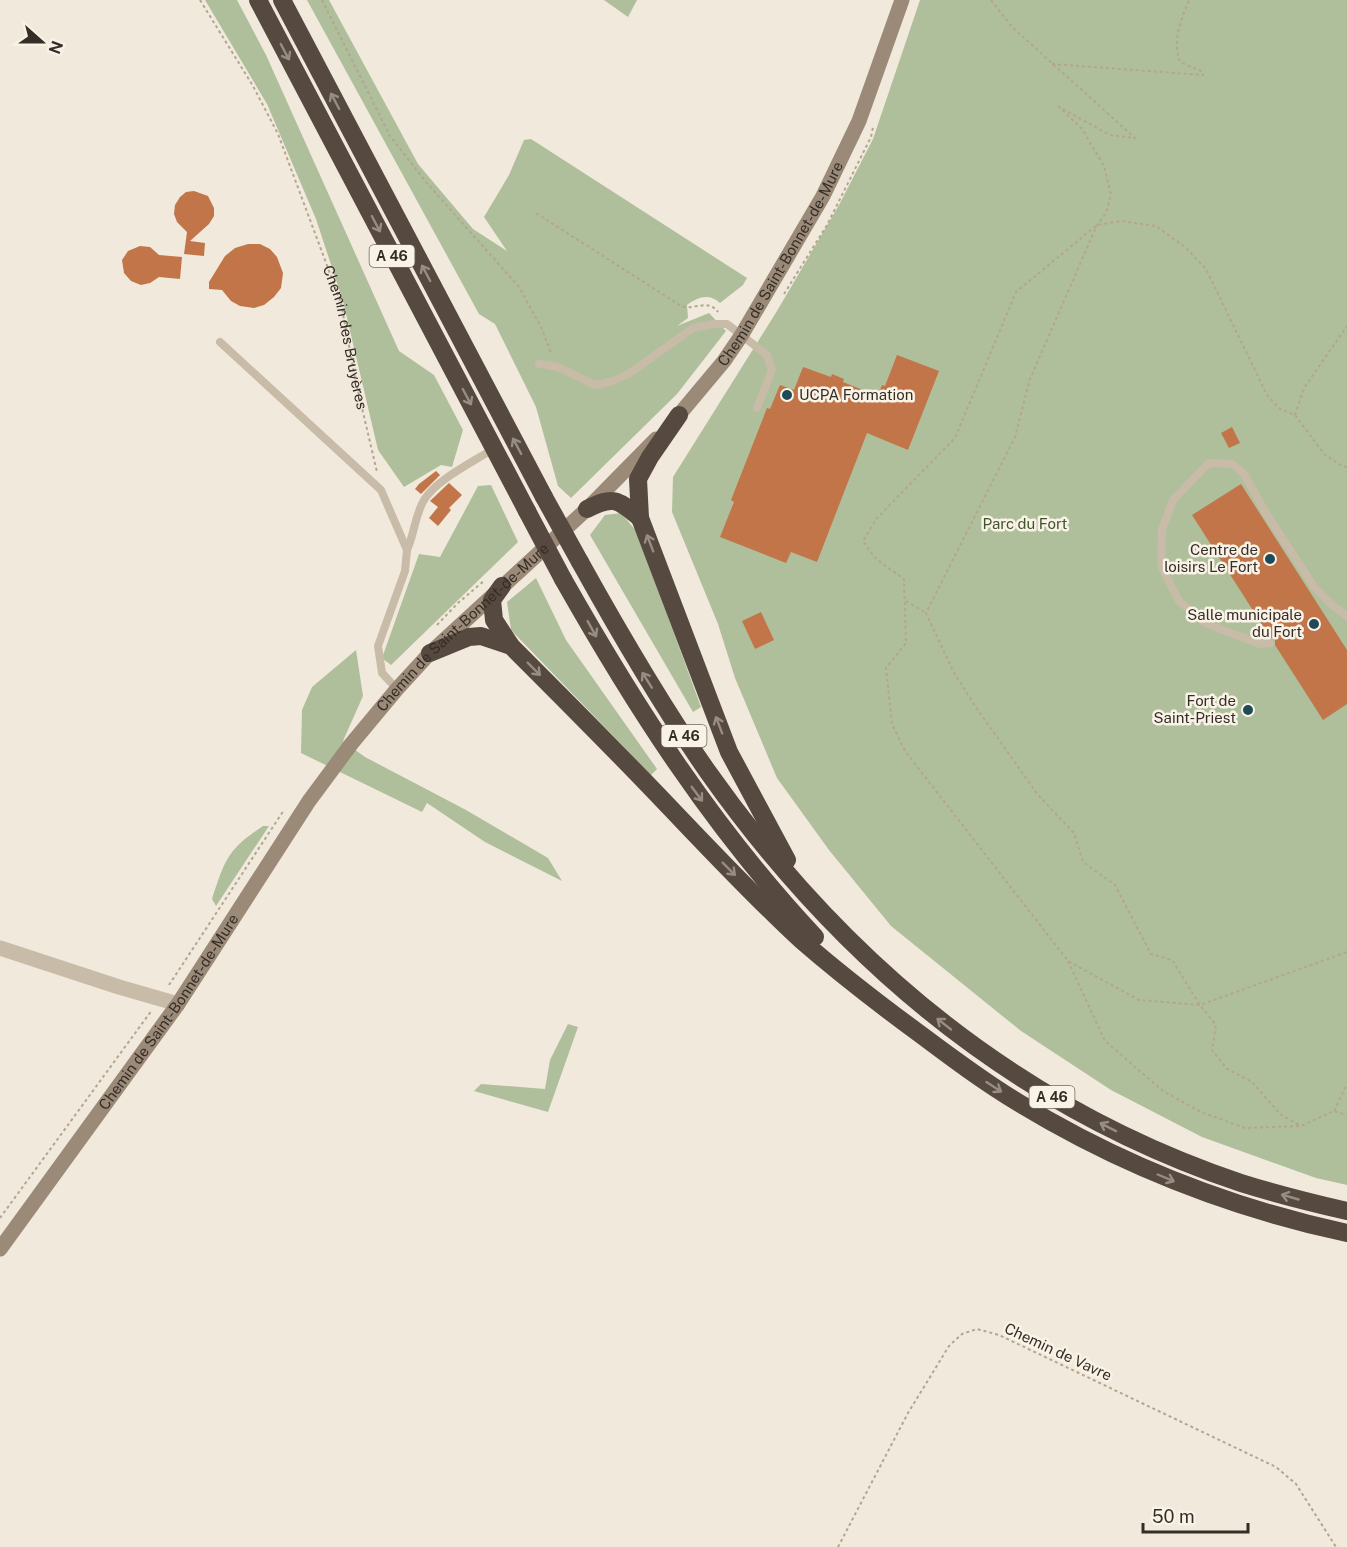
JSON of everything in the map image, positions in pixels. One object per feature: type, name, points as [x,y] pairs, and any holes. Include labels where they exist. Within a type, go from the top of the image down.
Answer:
[{"type":"highway","name":"A 46","points":[[258,0],[563,579],[614,667],[690,785],[769,886],[832,954],[876,996],[929,1041],[1017,1102],[1138,1166],[1235,1204],[1300,1223],[1347,1233]]},
{"type":"highway","name":"A 46","points":[[282,0],[544,498],[630,652],[709,773],[758,837],[807,895],[851,941],[922,1007],[996,1062],[1039,1090],[1120,1133],[1176,1158],[1242,1183],[1347,1211]]},
{"type":"highway","points":[[679,415],[638,479],[640,518],[729,752],[749,793],[807,895]]},
{"type":"highway","points":[[587,509],[604,500],[614,501],[622,503],[640,518]]},
{"type":"highway","points":[[502,586],[492,600],[494,620],[512,646],[801,939],[869,997],[929,1041]]},
{"type":"highway","points":[[430,654],[469,637],[481,636],[512,646]]},
{"type":"street","name":"Chemin de Saint-Bonnet-de-Mure","points":[[0,1249],[178,1004],[309,801],[352,743],[430,654],[587,509],[679,415],[724,362],[797,243],[841,161],[874,83],[902,0]]},
{"type":"street","points":[[0,948],[178,1004]]},
{"type":"lane","points":[[539,364],[558,366],[595,385],[613,381],[630,373],[693,328],[727,324],[767,354],[772,370],[757,408]]},
{"type":"lane","points":[[220,342],[381,490],[407,550]]},
{"type":"lane","points":[[397,689],[382,673],[378,646],[405,571],[407,550],[424,500],[437,486],[494,449]]},
{"type":"lane","points":[[1270,643],[1260,644],[1205,623],[1179,601],[1161,566],[1162,531],[1173,500],[1209,463],[1232,464],[1244,474],[1267,515],[1315,588],[1347,616]]},
{"type":"path","name":"Chemin des Bruyères","points":[[200,0],[253,86],[278,134],[341,303],[355,378],[381,490]]},
{"type":"path","points":[[322,0],[390,136],[426,182],[519,287],[541,327],[558,366]]},
{"type":"path","points":[[926,613],[1015,438],[1030,379],[1097,225],[1106,213],[1111,195],[1104,166],[1082,129],[1059,107],[1110,135],[1135,138],[1013,28],[991,0]]},
{"type":"path","points":[[1052,64],[1203,75],[1203,72],[1180,62],[1176,52],[1177,34],[1189,0]]},
{"type":"path","points":[[536,213],[681,306],[687,309],[706,304],[715,308],[727,324]]},
{"type":"path","points":[[1347,467],[1324,454],[1295,415],[1280,409],[1267,395],[1206,269],[1185,247],[1156,226],[1121,221],[1097,225],[1016,292],[955,438],[877,518],[863,541],[876,560],[904,579],[906,643],[886,668],[892,724],[905,751],[1068,961],[1105,1041],[1163,1091],[1201,1112],[1245,1128],[1301,1126],[1335,1111],[1347,1084]]},
{"type":"path","points":[[1295,415],[1304,388],[1347,326]]},
{"type":"path","points":[[906,601],[926,613],[953,671],[1038,795],[1074,833],[1083,862],[1114,885],[1150,954],[1172,960],[1200,1005],[1216,1025],[1212,1050],[1227,1069],[1252,1082],[1280,1114],[1301,1126]]},
{"type":"path","points":[[1068,961],[1139,1000],[1200,1005],[1347,952]]},
{"type":"path","points":[[0,1218],[160,999]]},
{"type":"path","points":[[1335,1111],[1347,1115]]},
{"type":"path","name":"Chemin de Vavre","points":[[838,1547],[908,1413],[949,1346],[962,1334],[977,1329],[999,1335],[1276,1467],[1296,1484],[1336,1547]]},
{"type":"green space","points":[[205,0],[237,0],[266,55],[399,351],[434,375],[463,430],[452,467],[441,465],[404,487],[378,450],[343,301],[316,219],[267,104]]},
{"type":"green space","points":[[307,0],[329,0],[418,164],[473,229],[507,251],[484,217],[509,175],[524,140],[531,139],[747,278],[743,285],[720,303],[712,298],[704,297],[687,305],[688,318],[677,326],[709,313],[726,331],[677,394],[571,498],[558,486],[536,407],[495,324],[479,314]]},
{"type":"green space","points":[[604,0],[637,0],[628,17]]},
{"type":"green space","name":"Parc du Fort","points":[[920,0],[1347,0],[1347,1185],[1316,1178],[1202,1137],[1111,1090],[1021,1031],[891,926],[829,850],[777,778],[735,678],[718,624],[672,512],[673,477],[777,311],[839,205],[873,139]]},
{"type":"green space","points":[[491,485],[518,542],[391,665],[382,658],[419,554],[440,557],[478,486]]},
{"type":"green space","points":[[621,513],[637,532],[701,707],[693,712],[590,535],[605,515]]},
{"type":"green space","points":[[536,578],[566,640],[657,769],[651,775],[511,630],[507,602]]},
{"type":"green space","points":[[356,650],[363,696],[343,741],[365,757],[466,810],[548,858],[562,881],[485,842],[427,803],[422,812],[301,753],[302,710],[312,687]]},
{"type":"green space","points":[[263,826],[269,826],[216,906],[212,899],[229,856],[242,841]]},
{"type":"green space","points":[[568,1024],[578,1027],[548,1112],[474,1091],[481,1084],[545,1089],[550,1060]]},
{"type":"building","points":[[194,191],[208,196],[214,208],[214,216],[209,224],[190,241],[205,243],[204,256],[184,254],[187,232],[177,222],[174,214],[175,205],[180,197],[186,192]]},
{"type":"building","points":[[248,244],[260,244],[270,249],[277,257],[283,273],[281,288],[274,297],[264,305],[254,308],[240,306],[231,301],[222,290],[209,289],[209,282],[225,256],[235,248]]},
{"type":"building","points":[[140,246],[150,247],[159,255],[182,257],[180,279],[159,277],[150,283],[141,285],[131,281],[124,273],[122,260],[128,251]]},
{"type":"building","points":[[897,355],[939,371],[908,450],[867,433],[817,562],[791,552],[786,563],[720,537],[734,502],[731,500],[767,408],[770,409],[780,385],[794,390],[803,367],[831,377],[832,374],[844,379],[843,382],[878,396],[882,385],[885,386]]},
{"type":"building","points":[[1232,427],[1240,443],[1229,448],[1221,433]]},
{"type":"building","points":[[436,471],[440,475],[421,494],[415,489],[419,484]]},
{"type":"building","points":[[449,483],[462,495],[449,508],[451,510],[438,526],[429,518],[438,507],[430,501]]},
{"type":"building","points":[[1241,484],[1347,650],[1347,704],[1323,720],[1275,645],[1275,640],[1270,637],[1192,515]]},
{"type":"building","points":[[761,612],[774,640],[755,649],[742,621]]},
{"type":"place","name":"UCPA Formation","points":[[787,395]]},
{"type":"place","name":"Centre de loisirs Le Fort","points":[[1270,559]]},
{"type":"place","name":"Salle municipale du Fort","points":[[1314,624]]},
{"type":"place","name":"Fort de Saint-Priest","points":[[1248,710]]}]
